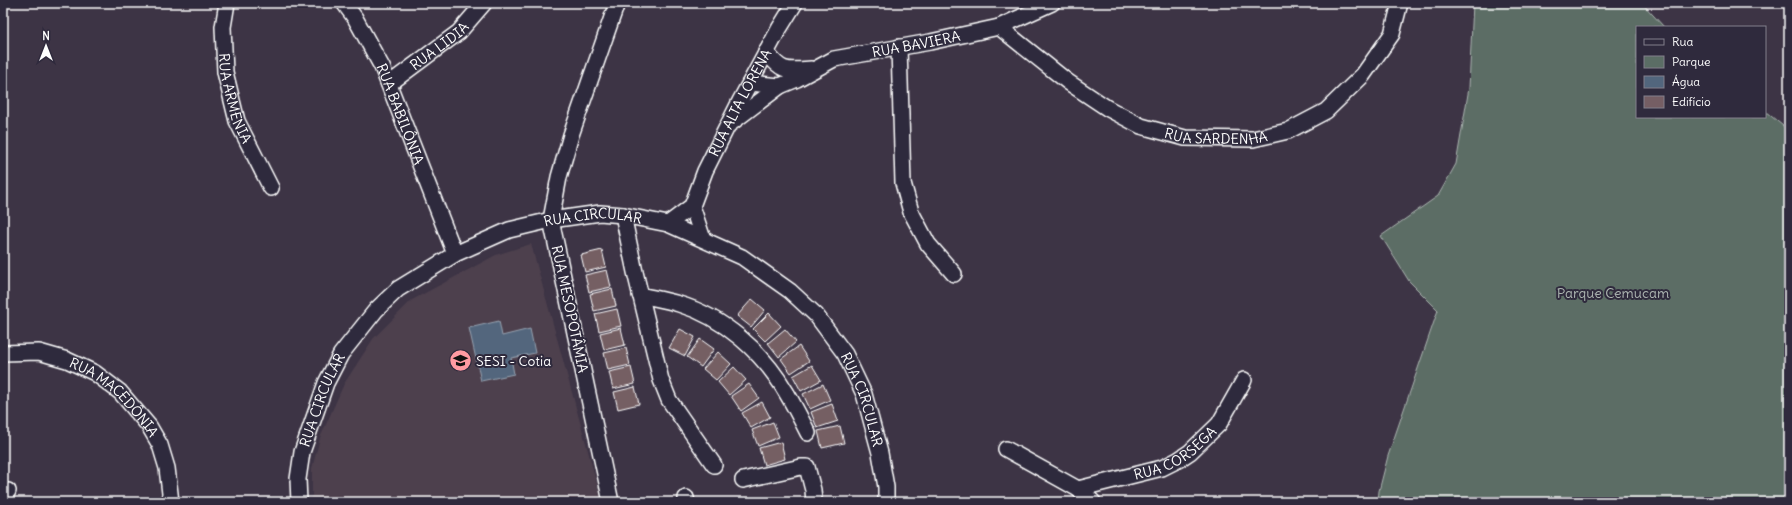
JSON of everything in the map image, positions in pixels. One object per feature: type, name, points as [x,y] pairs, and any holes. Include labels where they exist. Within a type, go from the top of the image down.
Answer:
[{"type":"street","name":"RUA ARMENIA","points":[[227,3],[223,28],[225,72],[235,115],[271,188]]},
{"type":"street","name":"RUA BABILÔNIA","points":[[344,3],[355,18],[382,67],[447,230],[455,254]]},
{"type":"street","name":"RUA LIDIA","points":[[389,84],[459,32],[484,3]]},
{"type":"street","name":"RUA MESOPOTÂMIA","points":[[612,502],[551,220],[559,177],[571,135],[617,3]]},
{"type":"street","name":"RUA ALTA LORENA","points":[[692,206],[705,171],[728,125],[766,52],[796,3]]},
{"type":"street","name":"RUA BAVIERA","points":[[728,125],[780,86],[797,79],[834,59],[957,37],[999,27],[1052,3]]},
{"type":"street","name":"RUA SARDENHA","points":[[999,27],[1068,82],[1107,108],[1141,126],[1185,138],[1253,139],[1288,131],[1326,111],[1363,75],[1392,34],[1400,3]]},
{"type":"street","points":[[899,47],[903,183],[911,212],[928,244],[954,274]]},
{"type":"street","points":[[766,52],[776,64],[782,68],[791,71],[814,69]]},
{"type":"street","name":"RUA BAVIERA","points":[[750,83],[780,86]]},
{"type":"street","points":[[668,224],[692,206],[703,239]]},
{"type":"street","name":"RUA CIRCULAR","points":[[299,502],[298,479],[302,452],[326,383],[341,354],[376,310],[398,289],[455,254],[509,230],[551,220],[600,213],[623,215],[668,224],[742,257],[790,291],[816,315],[845,354],[866,401],[880,453],[886,488],[886,502]]},
{"type":"street","points":[[623,215],[640,295],[661,380],[669,400],[714,465]]},
{"type":"street","points":[[640,295],[680,304],[712,319],[733,332],[759,356],[786,391],[808,433]]},
{"type":"street","name":"RUA MACEDÔNIA","points":[[3,353],[39,352],[67,360],[95,373],[120,392],[149,426],[160,445],[168,468],[171,502]]},
{"type":"street","name":"RUA CORSEGA","points":[[1078,489],[1162,468],[1178,460],[1190,452],[1219,424],[1244,380]]},
{"type":"street","points":[[1006,449],[1078,489],[1093,502]]},
{"type":"street","points":[[743,480],[801,466],[807,467],[813,490],[814,502]]},
{"type":"shaded area","name":"SESI - Cotia","points":[[531,244],[602,502],[312,502],[312,469],[320,438],[344,384],[373,339],[412,300],[496,255]]},
{"type":"green space","name":"Parque Cemucam","points":[[1473,3],[1642,3],[1663,26],[1636,26],[1636,118],[1766,118],[1766,112],[1789,131],[1789,502],[1378,502],[1379,491],[1388,456],[1438,310],[1409,281],[1381,236],[1438,196],[1456,164],[1469,88]]},
{"type":"water","points":[[499,321],[502,336],[530,329],[535,353],[511,358],[514,374],[481,381],[469,328]]},
{"type":"building","points":[[602,250],[606,267],[585,272],[581,255]]},
{"type":"building","points":[[607,270],[611,287],[589,292],[585,275]]},
{"type":"building","points":[[612,289],[616,306],[594,311],[590,294]]},
{"type":"building","points":[[752,299],[765,310],[751,327],[737,316]]},
{"type":"building","points":[[617,309],[621,326],[599,331],[595,314]]},
{"type":"building","points":[[769,313],[781,326],[765,341],[753,329]]},
{"type":"building","points":[[621,328],[625,345],[604,350],[600,333]]},
{"type":"building","points":[[680,329],[695,337],[685,356],[669,348]]},
{"type":"building","points":[[785,329],[796,342],[779,357],[768,343]]},
{"type":"building","points":[[700,339],[714,349],[701,367],[687,357]]},
{"type":"building","points":[[799,346],[809,361],[791,373],[781,359]]},
{"type":"building","points":[[626,348],[630,365],[608,370],[604,353]]},
{"type":"building","points":[[718,352],[731,364],[716,380],[703,369]]},
{"type":"building","points":[[812,365],[821,380],[801,391],[793,376]]},
{"type":"building","points":[[631,367],[635,384],[613,389],[609,372]]},
{"type":"building","points":[[734,367],[746,380],[729,395],[718,382]]},
{"type":"building","points":[[749,384],[759,398],[741,411],[731,396]]},
{"type":"building","points":[[823,384],[830,400],[810,409],[803,394]]},
{"type":"building","points":[[635,387],[639,404],[618,409],[614,392]]},
{"type":"building","points":[[762,402],[770,417],[751,428],[742,413]]},
{"type":"building","points":[[832,404],[838,421],[817,428],[811,412]]},
{"type":"building","points":[[773,422],[779,437],[758,446],[752,430]]},
{"type":"building","points":[[840,426],[844,443],[822,448],[818,431]]},
{"type":"building","points":[[781,442],[785,459],[764,465],[759,448]]},
{"type":"place","name":"SESI - Cotia","points":[[461,361]]}]
